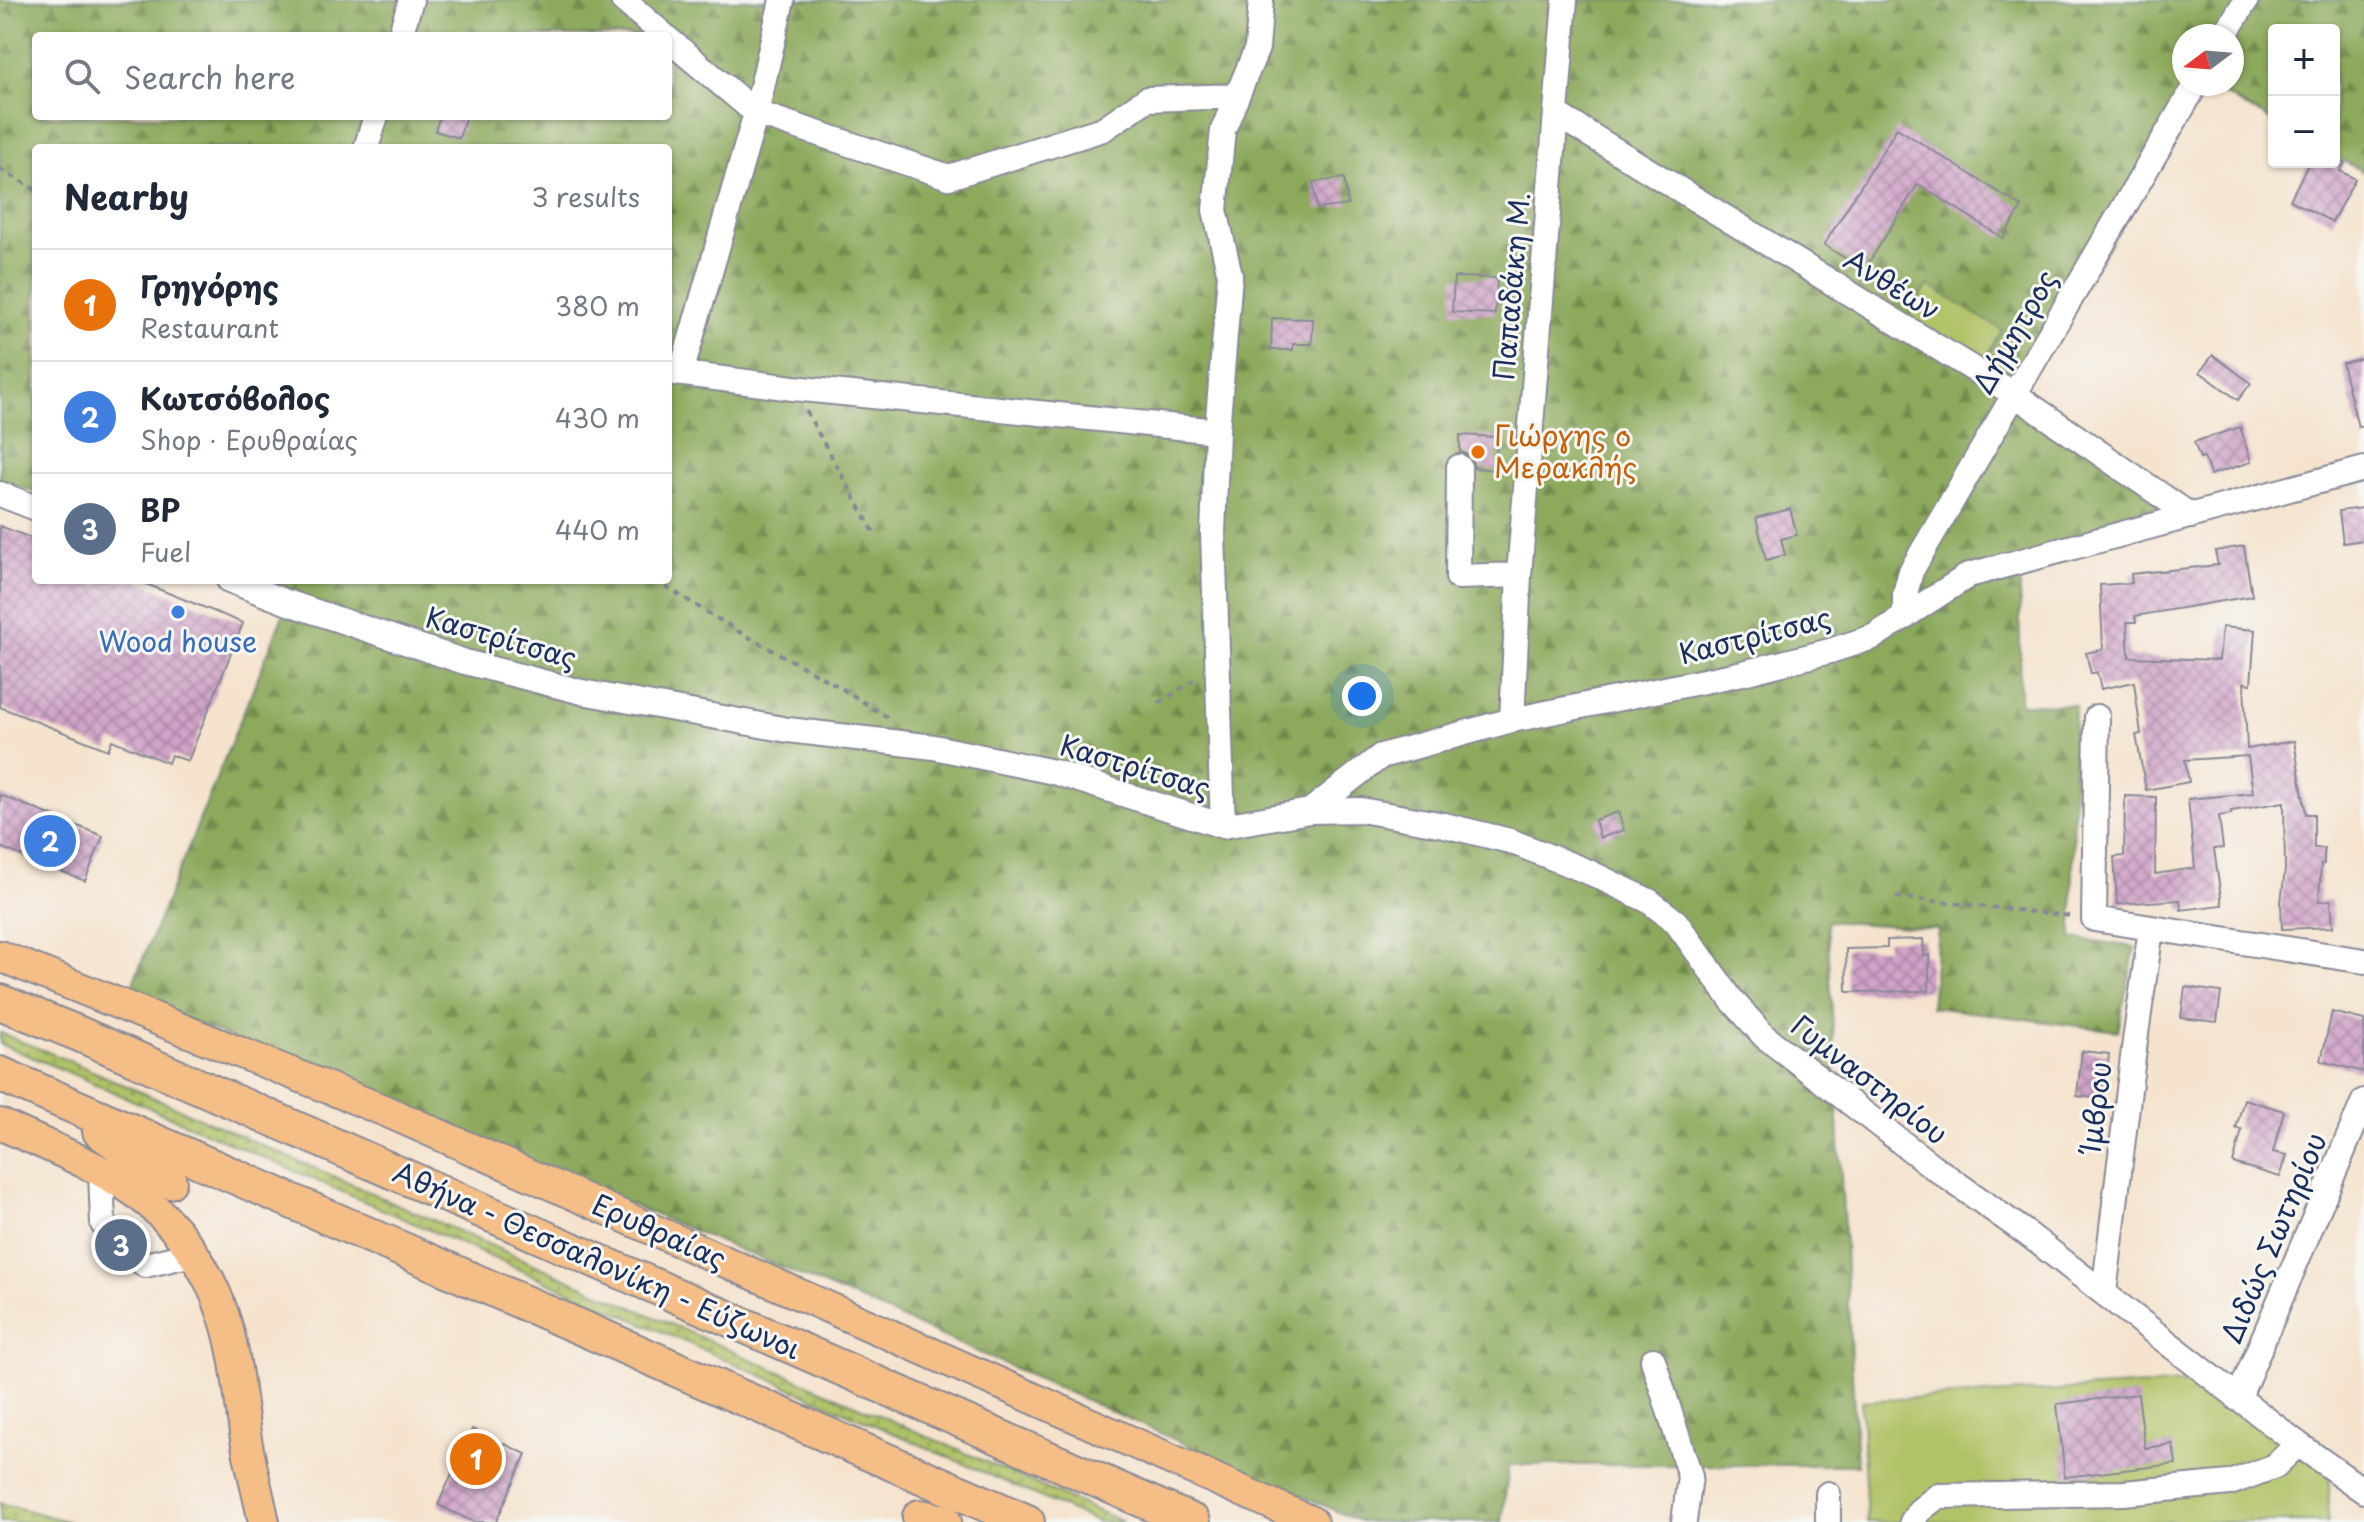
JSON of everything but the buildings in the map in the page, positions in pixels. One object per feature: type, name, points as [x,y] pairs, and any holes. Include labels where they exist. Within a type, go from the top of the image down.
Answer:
[{"type":"highway","name":"Αθήνα - Θεσσαλονίκη - Εύζωνοι","points":[[0,1002],[91,1039],[1193,1522]]},
{"type":"highway","points":[[0,1074],[1027,1522]]},
{"type":"highway","points":[[48,1094],[169,1181]]},
{"type":"main road","name":"Ερυθραίας","points":[[0,956],[388,1112],[1312,1522]]},
{"type":"main road","points":[[0,1124],[120,1182],[153,1206],[192,1254],[208,1279],[223,1314],[264,1522]]},
{"type":"street","points":[[401,32],[411,0]]},
{"type":"street","points":[[623,0],[660,32]]},
{"type":"street","points":[[782,0],[756,113],[675,372],[793,388],[1217,431]]},
{"type":"street","points":[[1223,826],[1213,534],[1217,431],[1230,275],[1215,210],[1223,130],[1257,48],[1261,0]]},
{"type":"street","name":"Παπαδάκη Μ.","points":[[1512,720],[1519,575],[1565,0]]},
{"type":"street","points":[[2231,24],[2246,0]]},
{"type":"street","points":[[672,42],[756,113],[949,177],[1103,129],[1147,99],[1237,96]]},
{"type":"street","name":"Δήμητρος","points":[[1905,617],[1905,594],[1911,571],[2189,96]]},
{"type":"street","name":"Ανθέων","points":[[1556,114],[2014,394],[2191,516]]},
{"type":"street","points":[[367,144],[375,120]]},
{"type":"street","points":[[1459,467],[1458,577],[1519,575]]},
{"type":"street","name":"Καστρίτσας","points":[[239,584],[465,662],[582,692],[788,730],[934,747],[1054,772],[1223,826],[1310,811],[1381,756],[1512,720],[1743,673],[1830,651],[1873,637],[1969,575],[2364,469]]},
{"type":"street","points":[[0,494],[32,506]]},
{"type":"street","points":[[2097,717],[2094,919],[2364,961]]},
{"type":"street","name":"Γυμναστηρίου","points":[[1310,811],[1361,810],[1510,841],[1591,873],[1649,901],[1676,922],[1731,999],[1764,1036],[2359,1488]]},
{"type":"street","name":"Ίμβρου","points":[[2104,1293],[2151,929]]},
{"type":"street","name":"Διδώς Σωτηρίου","points":[[2238,1399],[2364,1101]]},
{"type":"street","points":[[101,1172],[103,1224],[113,1233]]},
{"type":"street","points":[[130,1251],[145,1265],[192,1254]]},
{"type":"street","points":[[1653,1360],[1690,1476],[1684,1522]]},
{"type":"street","points":[[1912,1522],[1919,1511],[1938,1496],[2124,1493],[2230,1483],[2275,1466],[2298,1444]]},
{"type":"street","points":[[2359,1488],[2364,1461]]},
{"type":"street","points":[[1828,1494],[1828,1522]]},
{"type":"path","points":[[0,169],[32,188]]},
{"type":"path","points":[[793,388],[875,534]]},
{"type":"path","points":[[661,584],[741,633],[840,687],[899,725]]},
{"type":"path","points":[[1159,703],[1218,665]]},
{"type":"path","points":[[1896,897],[2094,919]]},
{"type":"green space","points":[[0,0],[2364,0],[2364,172],[2340,159],[2340,24],[2268,24],[2268,119],[2227,96],[2244,96],[2244,24],[2172,24],[2172,96],[2200,96],[2016,397],[2189,515],[2020,559],[2020,704],[2075,705],[2072,938],[2135,947],[2118,1031],[1931,1007],[1938,929],[1827,921],[1857,1465],[1509,1465],[1502,1522],[1361,1522],[869,1304],[128,995],[293,591],[276,584],[672,584],[672,144],[32,144],[32,491],[0,479]]},
{"type":"green space","points":[[1928,285],[2002,330],[1980,366],[1906,321]]},
{"type":"green space","points":[[0,1033],[1123,1522],[1097,1522],[0,1044]]},
{"type":"green space","points":[[2224,1381],[2330,1462],[2328,1522],[1867,1522],[1861,1401]]},
{"type":"green space","points":[[0,1503],[70,1522],[0,1522]]},
{"type":"place","name":"Γιώργης ο Μερακλής","points":[[1478,452]]},
{"type":"place","name":"Wood house","points":[[178,612]]},
{"type":"place","name":"Κωτσόβολος","points":[[50,841]]},
{"type":"place","name":"BP","points":[[121,1245]]},
{"type":"place","name":"Γρηγόρης","points":[[476,1459]]}]
